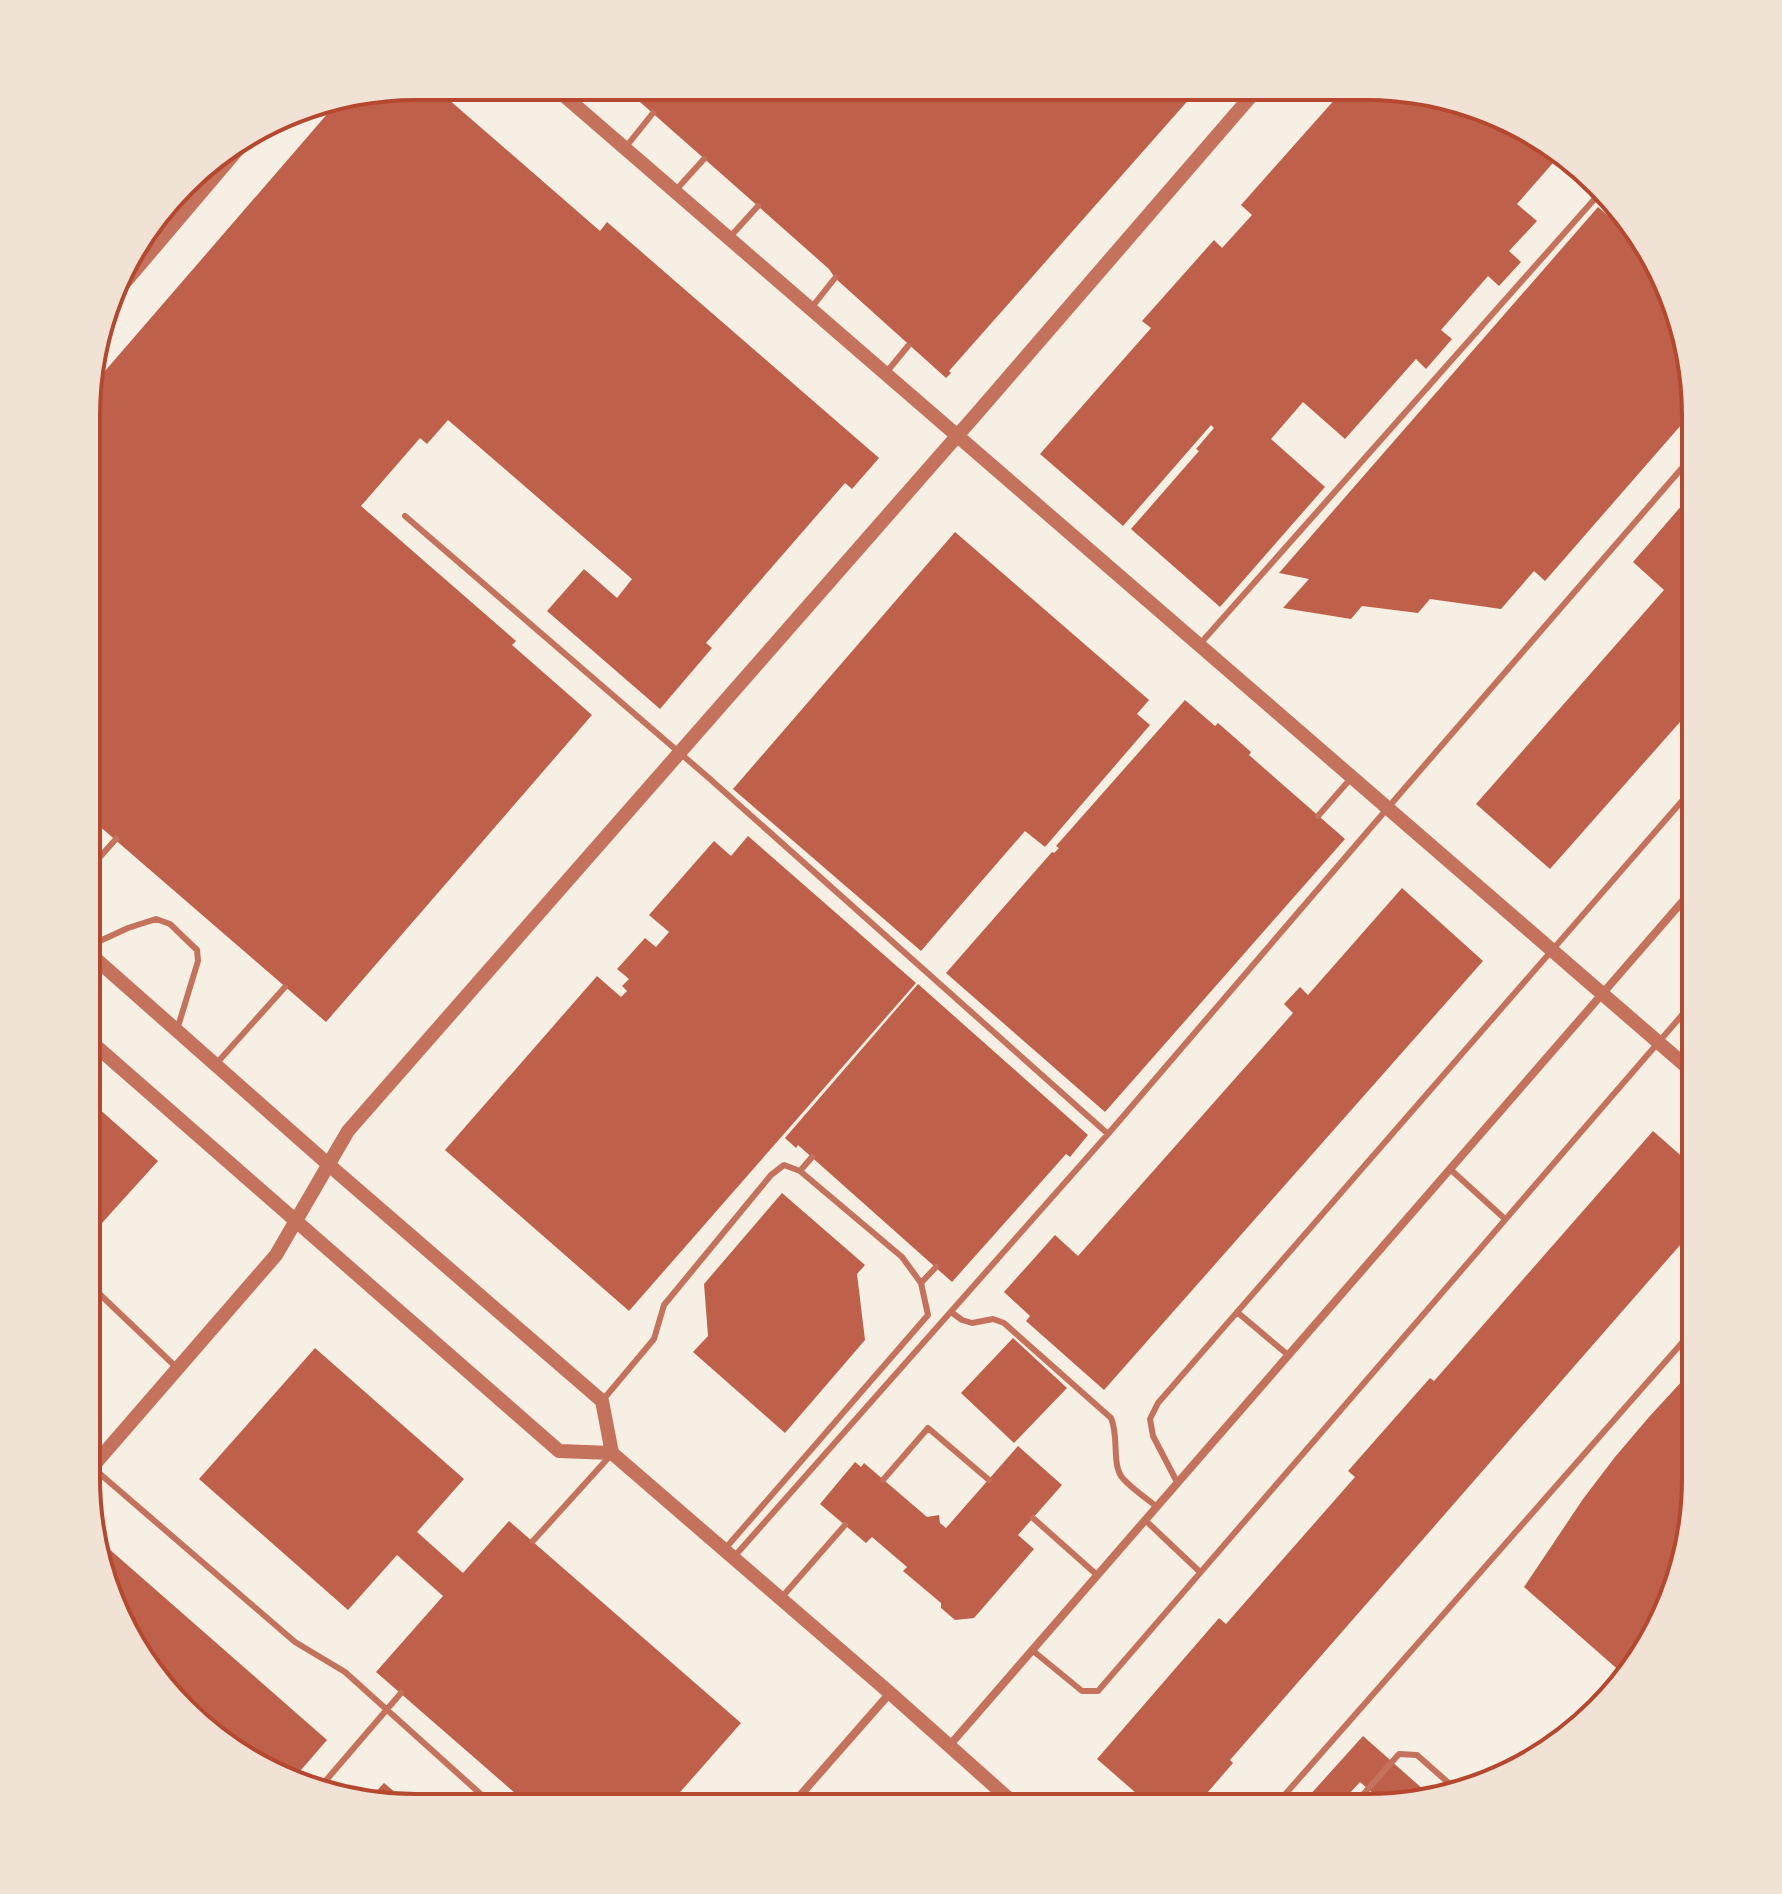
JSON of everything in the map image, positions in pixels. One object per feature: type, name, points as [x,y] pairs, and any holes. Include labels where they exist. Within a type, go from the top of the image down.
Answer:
[{"type":"street","points":[[570,100],[1682,1063]]},
{"type":"street","points":[[100,1459],[276,1255],[348,1131],[1248,100]]},
{"type":"street","points":[[137,268],[225,164]]},
{"type":"street","points":[[949,1746],[1682,902]]},
{"type":"street","points":[[100,963],[602,1401],[612,1453],[1003,1794]]},
{"type":"street","points":[[100,1050],[559,1451],[612,1453]]},
{"type":"street","points":[[801,1794],[890,1693]]},
{"type":"lane","points":[[625,148],[653,113]]},
{"type":"lane","points":[[675,191],[704,159]]},
{"type":"lane","points":[[1199,645],[1595,199]]},
{"type":"lane","points":[[729,238],[758,206]]},
{"type":"lane","points":[[809,309],[835,278]]},
{"type":"lane","points":[[885,374],[908,346]]},
{"type":"lane","points":[[729,1554],[951,1312],[1108,1134],[1682,468]]},
{"type":"lane","points":[[405,516],[681,753],[1108,1134]]},
{"type":"lane","points":[[1318,816],[1352,777]]},
{"type":"lane","points":[[1177,1482],[1153,1436],[1150,1419],[1158,1403],[1682,801]]},
{"type":"lane","points":[[100,857],[116,839]]},
{"type":"lane","points":[[100,941],[156,919],[170,924],[197,950],[198,961],[177,1030]]},
{"type":"lane","points":[[216,1064],[285,987]]},
{"type":"lane","points":[[1032,1650],[1082,1691],[1098,1691],[1682,1015]]},
{"type":"lane","points":[[800,1171],[812,1157]]},
{"type":"lane","points":[[602,1401],[654,1339],[664,1305],[771,1175],[784,1165],[800,1171],[902,1257],[921,1283],[928,1315],[729,1554]]},
{"type":"lane","points":[[1450,1169],[1505,1219]]},
{"type":"lane","points":[[921,1283],[936,1267]]},
{"type":"lane","points":[[100,1294],[178,1369]]},
{"type":"lane","points":[[951,1312],[972,1323],[993,1319],[1004,1323],[1111,1418],[1116,1428],[1117,1465],[1122,1476],[1156,1506]]},
{"type":"lane","points":[[1237,1312],[1288,1355]]},
{"type":"lane","points":[[1285,1794],[1682,1343]]},
{"type":"lane","points":[[883,1480],[928,1428],[989,1480]]},
{"type":"lane","points":[[533,1541],[612,1453]]},
{"type":"lane","points":[[100,1478],[295,1642],[345,1672],[481,1794]]},
{"type":"lane","points":[[1033,1518],[1097,1575]]},
{"type":"lane","points":[[1145,1520],[1200,1572]]},
{"type":"lane","points":[[781,1598],[845,1525]]},
{"type":"lane","points":[[326,1780],[401,1693]]},
{"type":"lane","points":[[1364,1794],[1399,1754],[1417,1755],[1448,1783]]},
{"type":"building","points":[[449,100],[600,231],[607,222],[879,458],[852,489],[845,483],[706,643],[712,648],[660,709],[547,611],[584,569],[617,598],[632,579],[448,420],[427,444],[420,438],[361,506],[516,641],[512,645],[592,715],[326,1022],[100,827],[100,416],[103,373],[328,113],[375,103]]},
{"type":"building","points":[[638,100],[1188,100],[946,378],[835,278],[829,269]]},
{"type":"building","points":[[1334,100],[1407,103],[1447,111],[1506,133],[1554,162],[1517,204],[1537,221],[1509,251],[1521,262],[1499,286],[1488,276],[1441,330],[1452,339],[1426,369],[1416,359],[1345,439],[1303,402],[1271,439],[1325,487],[1220,607],[1131,529],[1199,451],[1196,449],[1214,428],[1211,425],[1123,526],[1040,454],[1151,328],[1142,321],[1214,240],[1222,248],[1252,215],[1241,205]]},
{"type":"building","points":[[1598,207],[1616,223],[1640,258],[1665,315],[1676,355],[1682,424],[1545,581],[1534,571],[1501,609],[1430,599],[1418,613],[1362,606],[1351,619],[1283,608],[1309,579],[1279,573]]},
{"type":"building","points":[[1682,505],[1682,720],[1550,869],[1476,804],[1664,590],[1633,562]]},
{"type":"building","points":[[955,532],[1149,700],[1137,714],[1150,725],[1045,847],[1025,831],[921,951],[733,789]]},
{"type":"building","points":[[1185,700],[1215,726],[1218,723],[1251,752],[1249,755],[1345,839],[1105,1112],[946,973],[1052,852],[1059,848],[1056,846]]},
{"type":"building","points":[[748,836],[916,983],[629,1311],[445,1150],[597,976],[621,997],[627,991],[622,986],[629,979],[617,969],[645,938],[656,947],[669,932],[649,915],[714,841],[731,856]]},
{"type":"building","points":[[1402,888],[1483,961],[1104,1390],[1026,1321],[1030,1316],[1004,1292],[1055,1235],[1078,1256],[1293,1013],[1284,1004],[1300,987],[1308,995]]},
{"type":"building","points":[[918,984],[1088,1135],[1070,1157],[1066,1154],[952,1282],[798,1145],[796,1148],[785,1138]]},
{"type":"building","points":[[100,1110],[158,1161],[102,1223],[100,1221]]},
{"type":"building","points":[[1653,1131],[1682,1157],[1682,1243],[1230,1760],[1233,1763],[1206,1794],[1137,1794],[1097,1759],[1219,1618],[1226,1624],[1355,1477],[1348,1471],[1430,1378],[1434,1381]]},
{"type":"building","points":[[782,1193],[865,1265],[857,1274],[865,1340],[785,1433],[693,1352],[708,1336],[704,1284]]},
{"type":"building","points":[[1013,1338],[1067,1388],[1014,1443],[961,1393]]},
{"type":"building","points":[[315,1348],[464,1479],[417,1532],[463,1573],[509,1521],[741,1723],[678,1794],[516,1794],[376,1672],[443,1596],[397,1555],[348,1610],[199,1479]]},
{"type":"building","points":[[1682,1381],[1682,1478],[1676,1539],[1658,1599],[1640,1636],[1618,1669],[1524,1587],[1583,1499]]},
{"type":"building","points":[[1018,1446],[1062,1485],[1018,1535],[1034,1549],[974,1618],[955,1620],[941,1608],[941,1603],[903,1571],[907,1567],[872,1537],[866,1543],[820,1504],[855,1462],[861,1467],[864,1463],[927,1517],[939,1515],[940,1523],[946,1528]]},
{"type":"building","points":[[108,1548],[327,1740],[300,1772],[258,1752],[208,1715],[165,1670],[142,1636],[124,1599]]},
{"type":"building","points":[[1363,1736],[1422,1789],[1373,1794],[1360,1782],[1349,1794],[1311,1794]]},
{"type":"building","points":[[384,1783],[396,1793],[396,1793],[376,1791]]}]
